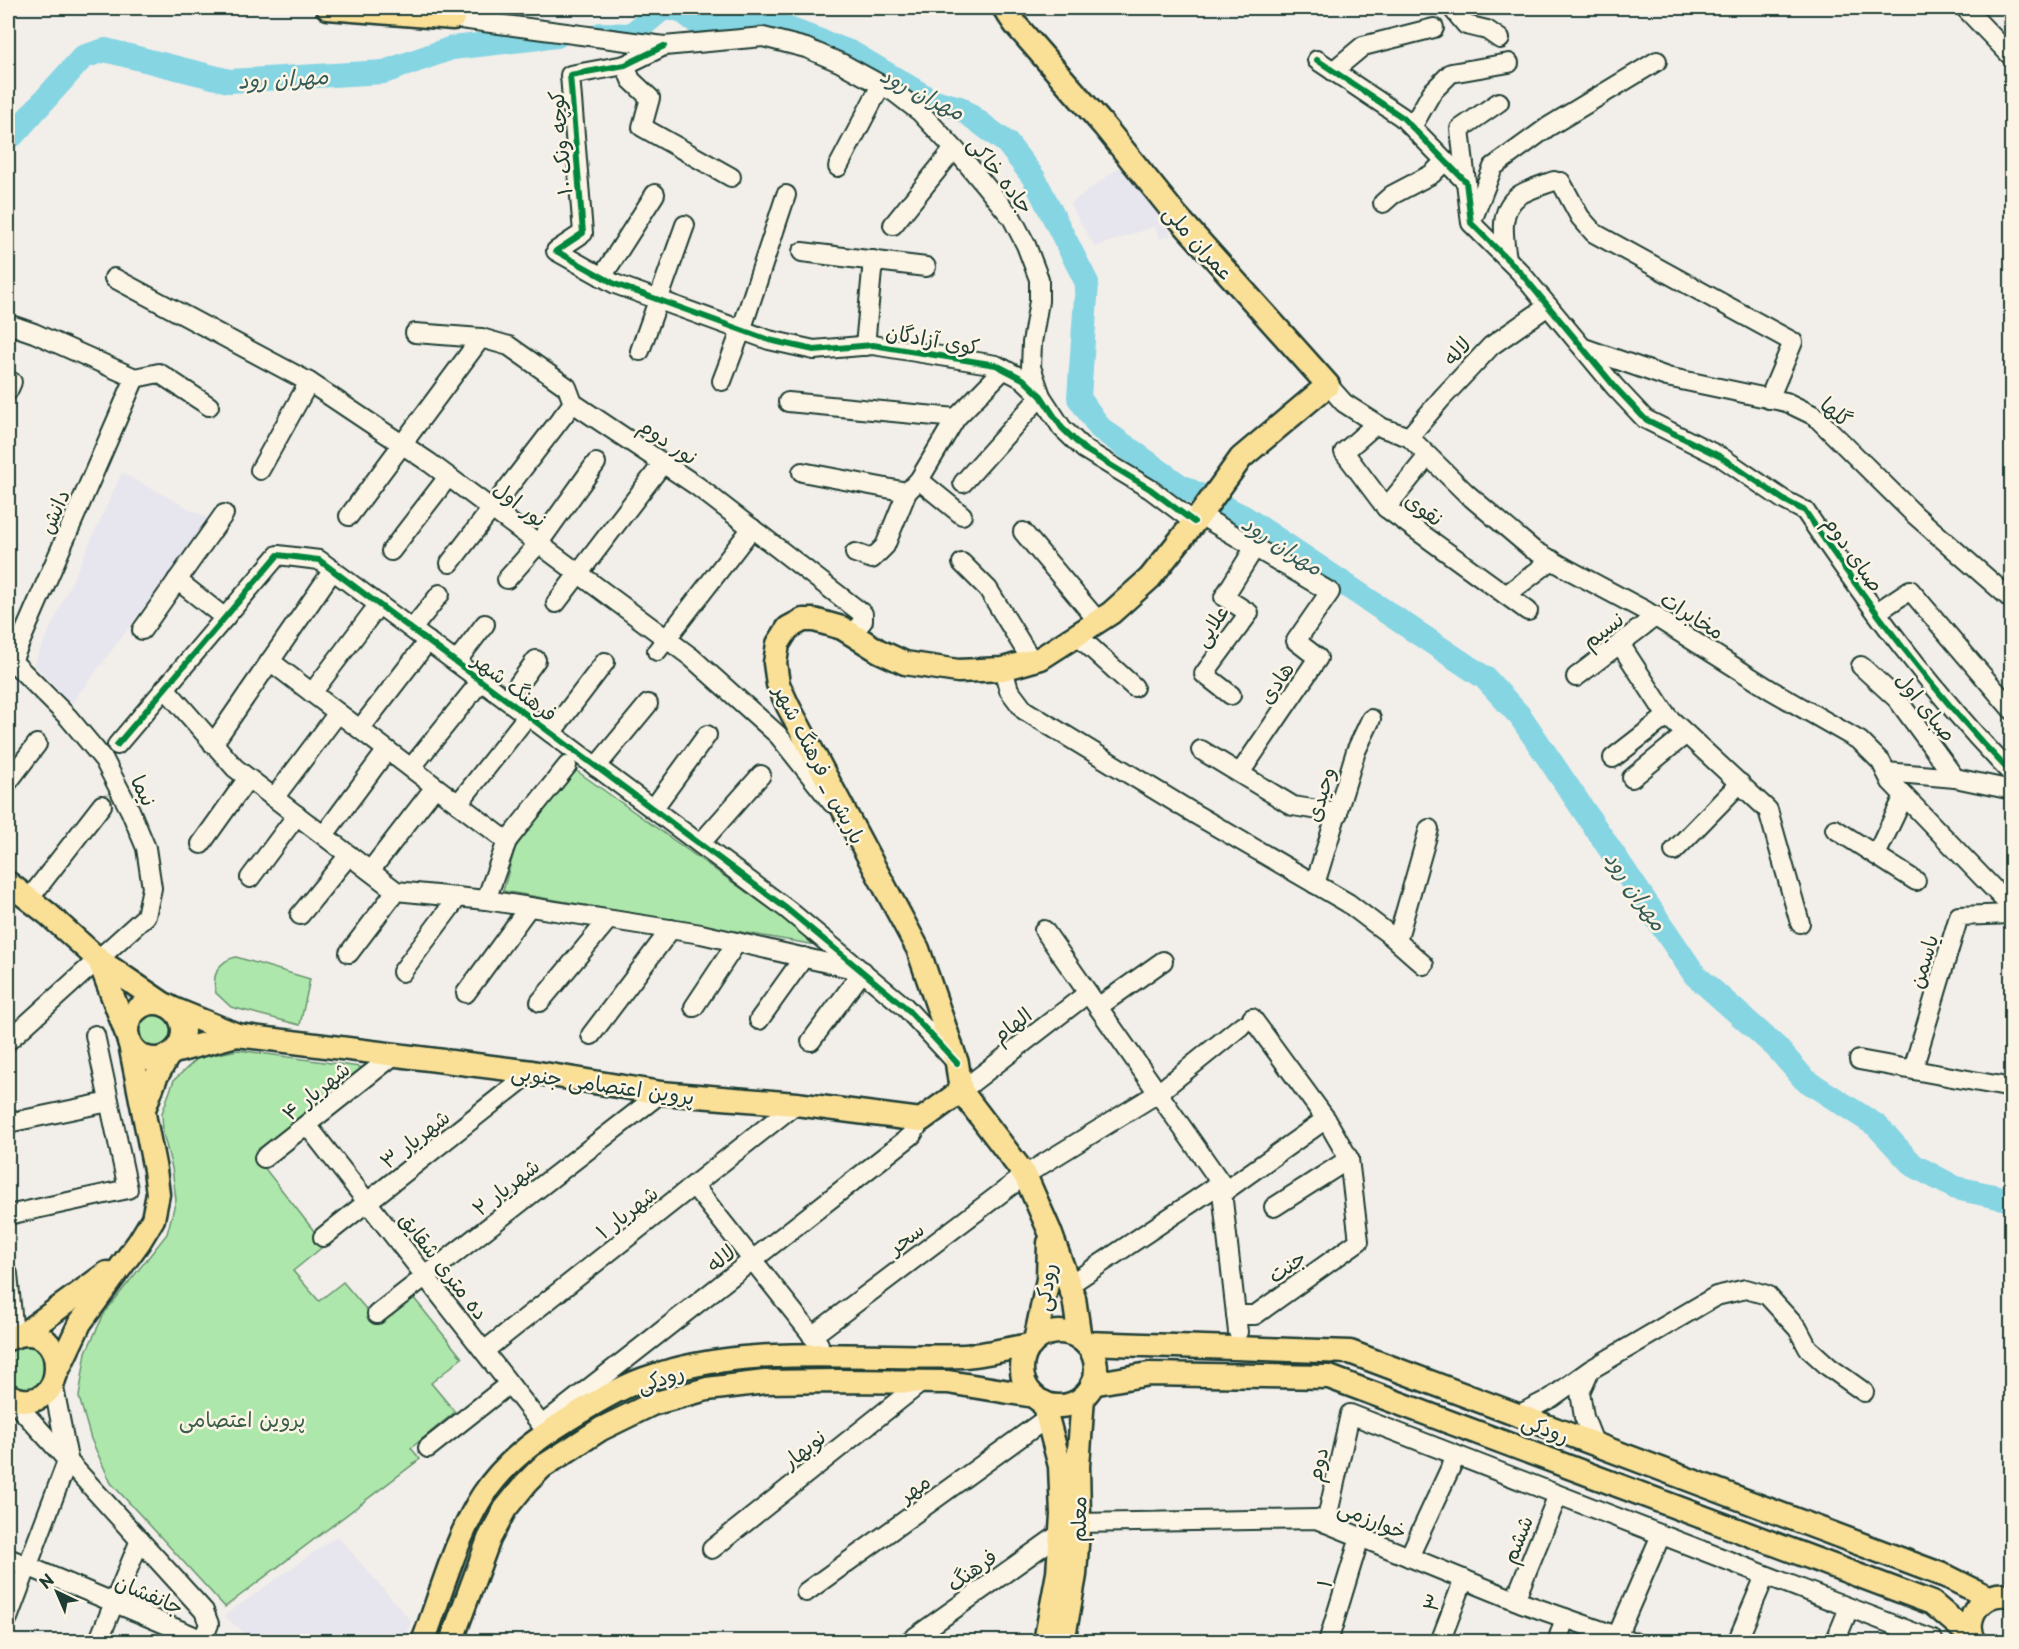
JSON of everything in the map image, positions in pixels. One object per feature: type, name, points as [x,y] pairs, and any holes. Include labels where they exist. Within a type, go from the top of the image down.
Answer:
[{"type":"main road","points":[[328,8],[453,18]]},
{"type":"main road","name":"عمران ملی","points":[[1004,8],[1014,24],[1104,126],[1175,214],[1328,385]]},
{"type":"main road","name":"باریش _ فرهنگ شهر","points":[[1050,1232],[1025,1175],[961,1091],[957,1063],[918,949],[851,827],[778,684],[775,663],[778,644],[788,628],[803,620],[842,628],[879,651],[905,663],[958,671],[1003,669],[1041,658],[1111,613],[1150,578],[1241,458],[1328,385]]},
{"type":"main road","name":"پروین اعتصامی جنوبی","points":[[8,883],[48,914],[99,960],[168,1006],[237,1035],[532,1072],[660,1093],[796,1104],[921,1120]]},
{"type":"main road","points":[[8,1395],[16,1399],[41,1395],[55,1378],[80,1323],[153,1219],[158,1194],[144,1109],[129,1041],[99,960]]},
{"type":"main road","points":[[151,1004],[168,1006],[181,1019],[184,1033],[179,1047],[161,1059],[147,1058],[134,1050],[129,1041],[129,1021],[139,1009],[151,1004]]},
{"type":"main road","name":"پروین اعتصامی جنوبی","points":[[171,1054],[237,1035]]},
{"type":"main road","points":[[144,1109],[156,1077],[171,1054]]},
{"type":"main road","points":[[921,1120],[961,1091]]},
{"type":"main road","points":[[1050,1232],[1074,1298],[1082,1341]]},
{"type":"main road","name":"رودکی","points":[[1033,1343],[1048,1279],[1050,1232]]},
{"type":"main road","points":[[15,1336],[123,1262]]},
{"type":"main road","points":[[1057,1332],[1073,1335],[1082,1341],[1094,1358],[1095,1376],[1088,1390],[1068,1405],[1041,1406],[1028,1389],[1022,1371],[1026,1353],[1041,1336],[1057,1332]]},
{"type":"main road","points":[[15,1336],[39,1338],[46,1342],[56,1357],[55,1378]]},
{"type":"main road","name":"رودکی","points":[[1082,1341],[1350,1352],[1948,1577],[1988,1597]]},
{"type":"main road","name":"رودکى","points":[[423,1641],[465,1528],[484,1494],[508,1464],[545,1429],[643,1380],[703,1364],[763,1356],[966,1356],[1033,1343]]},
{"type":"main road","points":[[741,1359],[741,1385]]},
{"type":"main road","name":"رودکی","points":[[1088,1390],[1149,1374],[1329,1377],[1932,1603],[1974,1639]]},
{"type":"main road","name":"رودکى","points":[[451,1641],[489,1539],[505,1509],[527,1482],[542,1467],[601,1429],[652,1404],[707,1389],[765,1382],[837,1380],[948,1382],[1041,1406]]},
{"type":"main road","name":"معلم","points":[[1046,1641],[1058,1573],[1070,1528],[1088,1390]]},
{"type":"main road","name":"معلم","points":[[1041,1406],[1060,1467],[1075,1575],[1063,1641]]},
{"type":"main road","points":[[527,1448],[542,1467]]},
{"type":"main road","points":[[1974,1639],[1971,1618],[1980,1603],[1988,1597],[1997,1595],[2012,1596]]},
{"type":"street","points":[[1452,8],[1466,24],[1487,30],[1500,39]]},
{"type":"street","points":[[1965,8],[2012,57]]},
{"type":"street","name":"جاده خاکی","points":[[453,18],[664,46],[763,37],[806,48],[841,63],[894,92],[920,112],[954,149],[1012,218],[1026,245],[1039,279],[1039,301],[1032,343],[1031,367],[1041,396]]},
{"type":"street","points":[[1333,71],[1363,46],[1434,28]]},
{"type":"street","points":[[664,46],[625,65],[631,80],[650,98],[642,127],[731,177]]},
{"type":"street","points":[[1317,60],[1402,117],[1466,182]]},
{"type":"street","points":[[1471,223],[1493,167],[1548,127],[1657,61]]},
{"type":"street","points":[[1412,127],[1432,92],[1451,73],[1509,63]]},
{"type":"street","name":"کوچه ونک ۱۰","points":[[556,251],[583,233],[570,75],[625,65]]},
{"type":"street","points":[[838,167],[881,85]]},
{"type":"street","points":[[1471,223],[1460,129],[1499,102]]},
{"type":"street","points":[[893,225],[954,149]]},
{"type":"street","points":[[1383,202],[1432,174],[1445,161]]},
{"type":"street","points":[[1507,259],[1503,226],[1509,207],[1519,195],[1558,182],[1580,217],[1594,233],[1793,342],[1769,399]]},
{"type":"street","points":[[602,277],[655,194]]},
{"type":"street","points":[[722,381],[786,195]]},
{"type":"street","name":"صبای دوم","points":[[1471,223],[1507,259],[1615,387],[1645,419],[1721,457],[1784,500],[1805,511],[1901,645],[1974,735],[2012,774]]},
{"type":"street","points":[[640,351],[685,225]]},
{"type":"street","name":"کوی آزادگان","points":[[556,251],[602,277],[769,340],[814,350],[873,345],[996,365],[1023,379],[1041,396],[1062,428],[1084,450],[1197,518],[1255,548],[1330,592]]},
{"type":"street","points":[[802,252],[926,267]]},
{"type":"street","points":[[865,346],[873,260]]},
{"type":"street","name":"نور اول","points":[[114,278],[309,382],[403,445],[492,509],[579,574],[662,645],[734,694],[778,735],[851,827]]},
{"type":"street","name":"لاله","points":[[1409,437],[1491,346],[1548,306]]},
{"type":"street","points":[[8,324],[34,333],[135,378],[159,373],[209,406]]},
{"type":"street","name":"نور دوم","points":[[415,333],[481,338],[509,346],[567,387],[573,403],[697,486],[863,614],[863,621],[852,634]]},
{"type":"street","points":[[350,516],[481,338]]},
{"type":"street","name":"گلها","points":[[1582,348],[1667,377],[1786,402],[1815,416],[1916,515],[2012,600]]},
{"type":"street","points":[[855,553],[872,559],[880,553],[913,486],[956,418],[1004,369]]},
{"type":"street","name":"دانش","points":[[10,659],[135,378]]},
{"type":"street","points":[[260,470],[309,382]]},
{"type":"street","name":"مخابرات","points":[[1328,385],[1344,403],[1376,424],[1409,437],[1466,493],[1532,549],[1656,616],[1771,690],[1860,741],[1881,762],[1891,782],[2012,908]]},
{"type":"street","points":[[963,483],[1041,396]]},
{"type":"street","points":[[788,402],[956,418]]},
{"type":"street","points":[[450,563],[573,403]]},
{"type":"street","name":"نقوی","points":[[1376,424],[1344,452],[1386,508],[1528,611]]},
{"type":"street","points":[[1386,508],[1428,456]]},
{"type":"street","points":[[507,579],[538,544],[596,463]]},
{"type":"street","points":[[556,603],[663,463]]},
{"type":"street","points":[[802,472],[913,486],[962,515]]},
{"type":"street","points":[[391,551],[448,477]]},
{"type":"street","points":[[142,630],[224,514]]},
{"type":"street","points":[[662,645],[752,528]]},
{"type":"street","points":[[1023,532],[1098,621]]},
{"type":"street","name":"علایی","points":[[1231,695],[1204,674],[1249,613],[1224,597],[1255,548]]},
{"type":"street","name":"فرهنگ شهر","points":[[117,745],[278,555],[319,560],[787,909],[905,1007],[957,1063]]},
{"type":"street","points":[[1506,595],[1552,560]]},
{"type":"street","points":[[962,563],[988,589],[1032,661]]},
{"type":"street","points":[[213,744],[333,570]]},
{"type":"street","points":[[177,580],[225,618]]},
{"type":"street","points":[[1877,612],[1910,590],[2012,710]]},
{"type":"street","name":"هادی","points":[[1240,773],[1318,658],[1296,641],[1330,592]]},
{"type":"street","points":[[412,629],[440,594]]},
{"type":"street","points":[[312,693],[379,604]]},
{"type":"street","name":"نسیم","points":[[1576,677],[1656,616]]},
{"type":"street","points":[[456,662],[485,624]]},
{"type":"street","points":[[1077,635],[1134,687]]},
{"type":"street","points":[[360,729],[428,641]]},
{"type":"street","points":[[1620,644],[1667,716],[1768,810],[1800,922]]},
{"type":"street","name":"نیما","points":[[8,1041],[146,916],[152,888],[146,848],[130,810],[104,760],[68,717],[10,659]]},
{"type":"street","points":[[507,700],[536,660]]},
{"type":"street","points":[[270,661],[507,841]]},
{"type":"street","points":[[551,733],[605,662]]},
{"type":"street","name":"صبای اول","points":[[1861,666],[1897,699],[1955,778]]},
{"type":"street","points":[[1003,669],[1008,690],[1024,710],[1195,814],[1348,903],[1424,965]]},
{"type":"street","points":[[411,768],[481,681]]},
{"type":"street","points":[[165,688],[235,768],[396,891],[486,900],[671,929],[863,971],[811,1041]]},
{"type":"street","points":[[596,767],[648,704]]},
{"type":"street","points":[[274,798],[338,713]]},
{"type":"street","points":[[458,804],[528,715]]},
{"type":"street","points":[[1613,758],[1667,716]]},
{"type":"street","name":"وحیدی","points":[[1315,884],[1356,751],[1371,719]]},
{"type":"street","points":[[1632,778],[1686,734]]},
{"type":"street","points":[[653,809],[706,735]]},
{"type":"street","points":[[8,782],[37,744]]},
{"type":"street","points":[[324,835],[387,750]]},
{"type":"street","points":[[1201,750],[1293,806],[1338,813]]},
{"type":"street","points":[[486,900],[507,841],[567,766]]},
{"type":"street","points":[[1886,772],[1955,778],[2012,790]]},
{"type":"street","points":[[700,844],[761,775]]},
{"type":"street","points":[[201,844],[248,778]]},
{"type":"street","points":[[1674,850],[1740,783]]},
{"type":"street","points":[[370,871],[435,787]]},
{"type":"street","points":[[1876,855],[1904,796]]},
{"type":"street","points":[[29,899],[102,805]]},
{"type":"street","points":[[250,878],[297,815]]},
{"type":"street","points":[[1835,829],[1916,881]]},
{"type":"street","points":[[1397,941],[1429,830]]},
{"type":"street","points":[[300,915],[349,855]]},
{"type":"street","points":[[349,953],[396,891]]},
{"type":"street","points":[[402,972],[458,897]]},
{"type":"street","points":[[466,993],[529,907]]},
{"type":"street","name":"یاسمن","points":[[1913,1069],[1959,916],[2012,914]]},
{"type":"street","points":[[540,1002],[608,920]]},
{"type":"street","points":[[591,1035],[671,929]]},
{"type":"street","points":[[1044,930],[1221,1188]]},
{"type":"street","points":[[694,1006],[737,942]]},
{"type":"street","points":[[759,1020],[804,957]]},
{"type":"street","name":"الهام","points":[[961,1091],[1093,1000],[1163,961]]},
{"type":"street","name":"سحر","points":[[812,1336],[1025,1175],[1158,1093],[1247,1022],[1326,1119]]},
{"type":"street","points":[[8,1215],[128,1189],[95,1035]]},
{"type":"street","name":"شهریار ۴","points":[[264,1158],[393,1056]]},
{"type":"street","points":[[1859,1060],[2012,1088]]},
{"type":"street","name":"شهریار ۳","points":[[323,1238],[532,1072]]},
{"type":"street","name":"شهریار ۲","points":[[377,1314],[660,1093]]},
{"type":"street","points":[[8,1123],[109,1102]]},
{"type":"street","name":"شهریار ۱","points":[[484,1351],[796,1104]]},
{"type":"street","points":[[1069,1285],[1326,1119],[1349,1159],[1274,1207]]},
{"type":"street","name":"لاله","points":[[545,1429],[753,1260],[912,1135],[921,1120]]},
{"type":"street","name":"ده متری شقایق","points":[[307,1125],[545,1429]]},
{"type":"street","name":"جنت","points":[[1221,1188],[1237,1323],[1255,1315],[1359,1241],[1349,1159]]},
{"type":"street","points":[[694,1186],[827,1355]]},
{"type":"street","points":[[8,1274],[15,1336]]},
{"type":"street","points":[[1516,1416],[1551,1398],[1590,1370],[1716,1296],[1746,1289],[1767,1295],[1798,1329],[1808,1348],[1829,1367],[1864,1392]]},
{"type":"street","points":[[1590,1370],[1580,1392],[1584,1417],[1594,1445]]},
{"type":"street","points":[[8,1618],[68,1459],[55,1378]]},
{"type":"street","name":"نوبهار","points":[[712,1549],[922,1382]]},
{"type":"street","points":[[428,1448],[509,1384]]},
{"type":"street","points":[[8,1395],[204,1611],[208,1624],[205,1641]]},
{"type":"street","name":"مهر","points":[[807,1592],[1041,1406]]},
{"type":"street","name":"دوم","points":[[1326,1523],[1350,1414],[1456,1456]]},
{"type":"street","points":[[1409,1557],[1456,1456],[1933,1641]]},
{"type":"street","name":"ششم","points":[[1515,1600],[1558,1496]]},
{"type":"street","name":"خوارزمی","points":[[1070,1528],[1316,1519],[1515,1600],[1626,1639]]},
{"type":"street","name":"فرهنگ","points":[[908,1641],[1070,1528]]},
{"type":"street","points":[[1626,1639],[1661,1535]]},
{"type":"street","name":"۱","points":[[1328,1641],[1360,1537]]},
{"type":"street","points":[[98,1641],[140,1540]]},
{"type":"street","name":"جانفشان","points":[[8,1558],[205,1641]]},
{"type":"street","points":[[1737,1641],[1765,1576]]},
{"type":"street","name":"۳","points":[[1440,1641],[1464,1579]]},
{"type":"street","points":[[1835,1641],[1849,1608]]},
{"type":"street","points":[[1557,1641],[1565,1618]]},
{"type":"shaded area","points":[[1127,162],[1165,215],[1162,219],[1171,235],[1160,239],[1155,226],[1095,247],[1070,204]]},
{"type":"shaded area","points":[[122,473],[210,520],[71,704],[34,664]]},
{"type":"shaded area","points":[[337,1536],[411,1621],[403,1641],[255,1641],[224,1616]]},
{"type":"green space","points":[[574,769],[822,946],[503,891],[515,848]]},
{"type":"green space","points":[[236,957],[310,979],[300,1025],[231,1007],[216,993],[214,981],[217,970],[225,962]]},
{"type":"green space","points":[[156,1012],[164,1013],[170,1018],[175,1024],[175,1040],[170,1046],[164,1051],[156,1052],[148,1051],[142,1046],[137,1040],[136,1032],[137,1024],[142,1018],[148,1013]]},
{"type":"green space","name":"پروین اعتصامى","points":[[238,1050],[367,1068],[255,1156],[325,1245],[293,1271],[319,1301],[343,1282],[378,1323],[413,1297],[462,1358],[431,1383],[455,1412],[411,1448],[420,1459],[225,1607],[111,1483],[91,1439],[79,1397],[86,1352],[105,1312],[167,1234],[176,1200],[172,1168],[163,1133],[162,1113],[174,1080],[198,1058]]},
{"type":"green space","points":[[24,1344],[39,1349],[47,1361],[42,1383],[29,1389],[12,1387],[8,1384],[8,1352]]},
{"type":"waterway","name":"مهران رود","points":[[601,34],[631,35],[662,9],[679,9],[699,24],[778,25],[852,53],[931,100],[960,108],[1007,143],[1034,178],[1087,283],[1079,398],[1100,428],[1179,485],[1244,517],[1485,678],[1520,716],[1695,975],[1776,1047],[1804,1079],[1877,1126],[1913,1165],[1956,1188],[2012,1200]]},
{"type":"waterway","name":"مهران رود","points":[[8,134],[13,135],[83,57],[105,50],[229,81],[384,72],[452,48],[557,36]]},
{"type":"cycle path","points":[[664,46],[625,65],[570,75],[583,233],[556,251],[615,284],[769,340],[814,350],[873,345],[996,365],[1023,379],[1041,396],[1062,428],[1084,449],[1150,489],[1194,522]]},
{"type":"cycle path","points":[[1317,60],[1402,117],[1466,182],[1471,223],[1520,272],[1615,387],[1645,419],[1721,457],[1784,500],[1805,511],[1902,647],[1955,712],[2012,774]]},
{"type":"cycle path","points":[[117,745],[278,555],[319,560],[787,909],[905,1007],[957,1063]]}]
